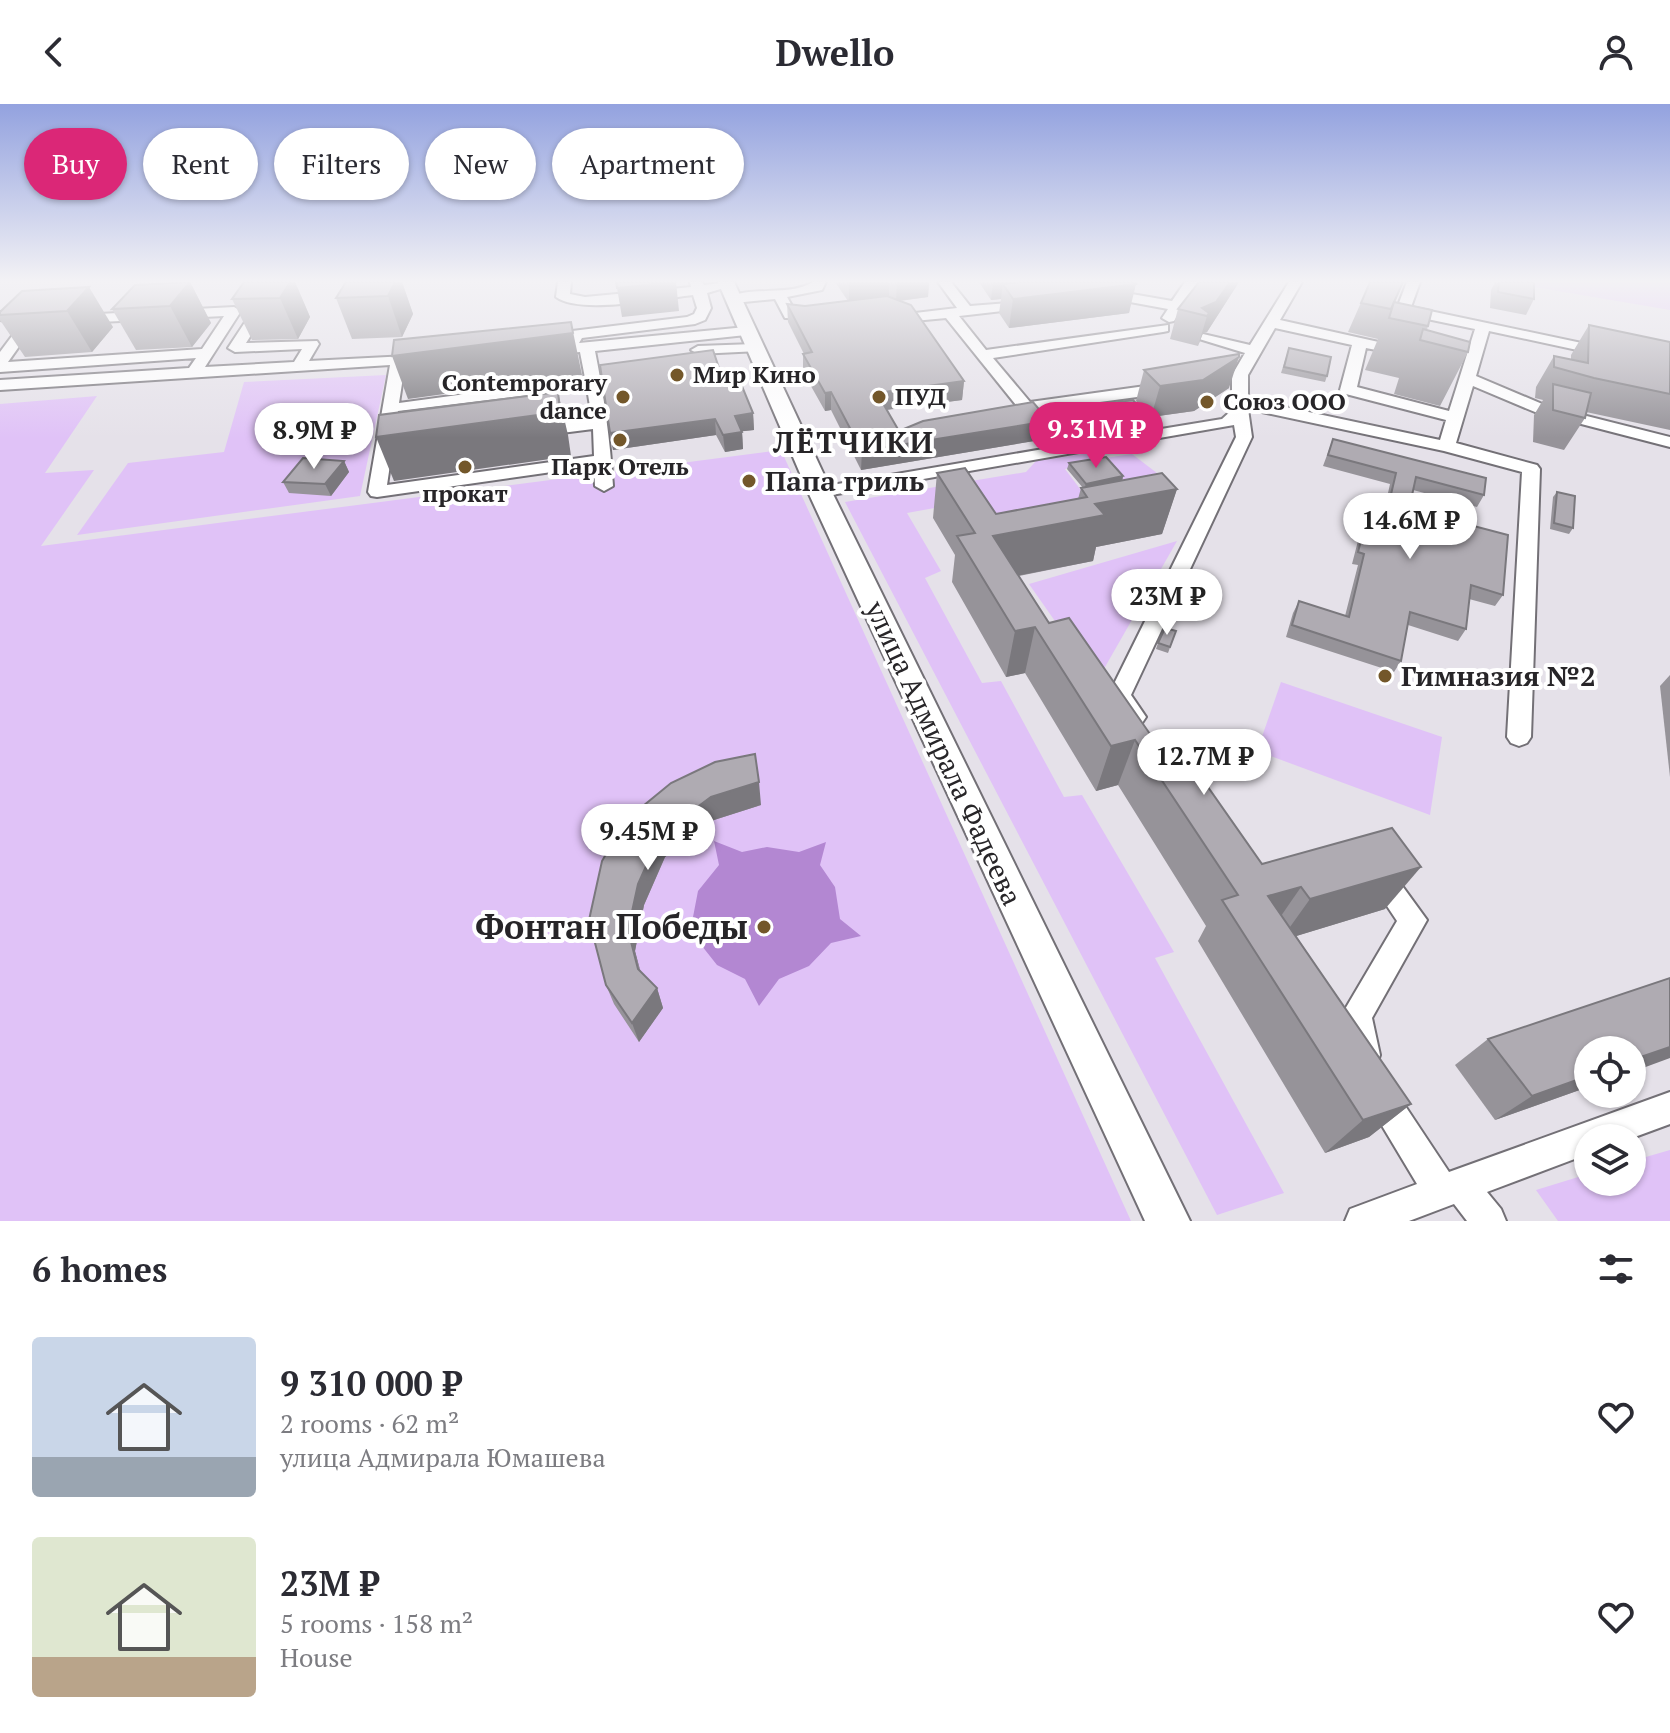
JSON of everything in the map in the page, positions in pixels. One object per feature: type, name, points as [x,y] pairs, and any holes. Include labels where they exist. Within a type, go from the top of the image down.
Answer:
[{"type":"main road","name":"улица Адмирала Фадеева","points":[[748,334],[820,492],[1168,1221]]},
{"type":"street","points":[[0,365],[29,334]]},
{"type":"street","points":[[195,371],[219,334]]},
{"type":"street","points":[[244,334],[235,348],[312,344],[299,365]]},
{"type":"street","points":[[577,334],[572,340],[583,354],[593,382],[601,423],[604,486]]},
{"type":"street","points":[[966,334],[1026,407],[1044,421],[1065,449]]},
{"type":"street","points":[[982,355],[1139,334]]},
{"type":"street","points":[[1146,734],[1107,696],[1244,437],[1234,377],[1266,334]]},
{"type":"street","points":[[1324,334],[1418,355]]},
{"type":"street","points":[[1389,349],[1395,334]]},
{"type":"street","points":[[1447,446],[1480,334]]},
{"type":"street","points":[[1521,334],[1617,355]]},
{"type":"street","points":[[1203,338],[1255,351]]},
{"type":"street","points":[[525,353],[583,354],[720,347],[731,351],[750,339]]},
{"type":"street","points":[[1360,342],[1348,390],[1457,418]]},
{"type":"street","points":[[0,365],[206,353]]},
{"type":"street","points":[[0,385],[446,357]]},
{"type":"street","points":[[398,360],[377,492],[603,460]]},
{"type":"street","points":[[1441,387],[1466,376],[1541,409],[1670,442]]},
{"type":"street","points":[[402,407],[593,382]]},
{"type":"street","points":[[1026,407],[1186,385]]},
{"type":"street","points":[[1240,406],[1447,446],[1531,469],[1519,737]]},
{"type":"street","points":[[820,492],[1227,423],[1240,406]]},
{"type":"street","points":[[523,434],[601,423]]},
{"type":"street","points":[[1364,852],[1413,920],[1356,1016],[1370,1080],[1450,1188],[1489,1221]]},
{"type":"street","points":[[1362,1221],[1670,1108]]},
{"type":"shaded area","points":[[386,375],[360,496],[77,535],[128,463],[224,452],[244,382]]},
{"type":"shaded area","points":[[97,396],[45,473],[94,470],[41,546],[781,450],[1131,1221],[0,1221],[0,404]]},
{"type":"shaded area","points":[[1089,453],[1098,459],[1132,454],[1174,486],[1134,493],[1104,461],[1065,469],[1096,510],[993,528],[973,501],[907,513],[941,571],[925,578],[982,683],[1001,681],[1064,797],[1082,795],[1174,952],[1155,958],[1284,1193],[1217,1215],[845,502],[1026,472],[1036,461]]},
{"type":"shaded area","points":[[1177,541],[1097,681],[1029,584]]},
{"type":"shaded area","points":[[1281,682],[1442,737],[1430,815],[1257,751]]},
{"type":"shaded area","name":"Фонтан Победы","points":[[714,841],[742,852],[767,847],[799,852],[826,842],[820,865],[835,887],[840,919],[861,936],[831,943],[809,966],[779,979],[759,1006],[745,979],[717,965],[698,941],[668,936],[693,917],[698,891],[719,865]]},
{"type":"shaded area","points":[[1670,1150],[1670,1221],[1558,1221],[1536,1190],[1574,1178],[1574,1196],[1646,1196],[1646,1157]]},
{"type":"building","points":[[452,334],[564,334],[392,356],[394,340]]},
{"type":"building","points":[[803,334],[931,334],[964,381],[877,393],[899,431],[923,421],[1033,402],[1049,421],[862,451],[831,392],[825,393],[803,354],[812,352]]},
{"type":"building","points":[[1422,334],[1442,334],[1470,342],[1468,352],[1420,340]]},
{"type":"building","points":[[1589,334],[1632,334],[1670,342],[1670,394],[1554,367],[1554,356],[1588,363]]},
{"type":"building","points":[[1289,348],[1331,357],[1327,376],[1284,367]]},
{"type":"building","points":[[713,350],[720,371],[735,369],[753,413],[735,416],[742,432],[723,435],[715,419],[610,433],[600,365]]},
{"type":"building","points":[[1239,354],[1239,357],[1203,380],[1160,386],[1144,370]]},
{"type":"building","points":[[1553,384],[1591,393],[1585,418],[1553,410]]},
{"type":"building","points":[[558,392],[560,412],[376,437],[379,415]]},
{"type":"building","points":[[1133,400],[1147,416],[1072,427],[1059,410]]},
{"type":"building","points":[[1333,439],[1486,478],[1484,495],[1416,477],[1409,509],[1508,535],[1503,595],[1471,585],[1466,629],[1410,612],[1401,661],[1292,625],[1299,601],[1349,617],[1364,554],[1358,552],[1372,498],[1389,503],[1396,473],[1328,455]]},
{"type":"building","points":[[1106,457],[1123,476],[1086,484],[1069,463]]},
{"type":"building","points":[[303,458],[344,461],[325,484],[283,482]]},
{"type":"building","points":[[965,468],[996,514],[1087,497],[1081,488],[1162,473],[1177,489],[1095,504],[1105,515],[993,536],[1049,623],[1069,618],[1150,734],[1168,730],[1262,864],[1392,828],[1421,867],[1310,899],[1301,887],[1268,896],[1411,1104],[1363,1120],[1222,900],[1238,895],[1135,740],[1111,746],[1035,627],[1015,631],[957,536],[975,533],[937,473]]},
{"type":"building","points":[[1557,492],[1575,496],[1573,528],[1554,523]]},
{"type":"building","points":[[1165,628],[1176,631],[1170,647],[1158,643]]},
{"type":"building","points":[[755,754],[759,782],[711,797],[660,835],[638,884],[628,930],[638,969],[657,988],[632,1023],[606,985],[589,920],[602,861],[626,820],[671,783],[715,762]]},
{"type":"building","points":[[1670,978],[1670,1047],[1646,1055],[1646,1036],[1574,1036],[1574,1081],[1532,1096],[1488,1039]]},
{"type":"place","name":"Мир Кино","points":[[677,375]]},
{"type":"place","name":"Contemporary dance","points":[[623,397]]},
{"type":"place","name":"ПУД","points":[[879,397]]},
{"type":"place","name":"Союз ООО","points":[[1207,402]]},
{"type":"place","name":"Парк Отель","points":[[620,440]]},
{"type":"place","name":"прокат","points":[[465,467]]},
{"type":"place","name":"Папа гриль","points":[[749,481]]},
{"type":"place","name":"Гимназия №2","points":[[1385,676]]},
{"type":"place","name":"Фонтан Победы","points":[[764,927]]},
{"type":"district","name":"ЛЁТЧИКИ","points":[[854,443]]}]
